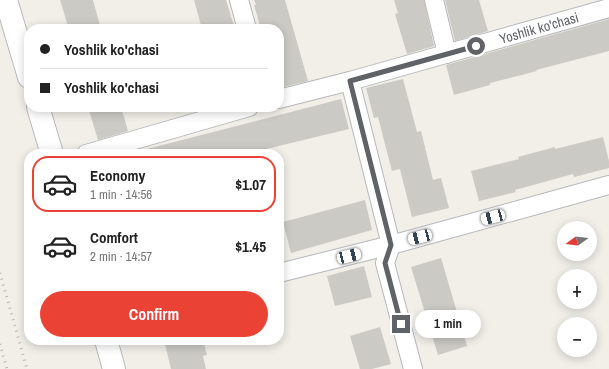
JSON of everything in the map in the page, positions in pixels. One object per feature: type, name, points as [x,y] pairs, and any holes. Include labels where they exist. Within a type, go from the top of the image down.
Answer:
[{"type":"street","points":[[6,0],[24,60]]},
{"type":"street","points":[[239,0],[246,24]]},
{"type":"street","points":[[434,0],[447,54]]},
{"type":"street","name":"Yoshlik ko'chasi","points":[[284,98],[350,81],[609,8]]},
{"type":"street","points":[[350,81],[391,245],[385,263],[414,369]]},
{"type":"street","points":[[39,112],[51,149]]},
{"type":"street","points":[[103,149],[232,112]]},
{"type":"street","points":[[284,272],[391,245],[609,186]]},
{"type":"street","points":[[107,345],[114,369]]},
{"type":"building","points":[[60,0],[93,0],[100,24],[67,24]]},
{"type":"building","points":[[194,0],[226,0],[233,24],[201,24]]},
{"type":"building","points":[[254,0],[285,0],[308,81],[284,87],[284,24],[260,24],[254,5],[256,5]]},
{"type":"building","points":[[394,0],[424,0],[434,46],[407,54],[395,14],[398,13]]},
{"type":"building","points":[[445,0],[479,0],[488,31],[455,41]]},
{"type":"building","points":[[609,19],[609,51],[490,83],[490,85],[454,95],[446,65]]},
{"type":"building","points":[[403,79],[417,132],[421,131],[433,180],[441,178],[449,208],[412,217],[400,169],[392,171],[378,117],[374,118],[366,88]]},
{"type":"building","points":[[341,99],[349,129],[267,149],[147,149]]},
{"type":"building","points":[[90,112],[122,112],[128,131],[98,140]]},
{"type":"building","points":[[603,137],[609,161],[609,168],[574,177],[573,174],[515,190],[516,192],[479,201],[471,171],[519,159],[518,157],[555,147],[555,149]]},
{"type":"building","points":[[365,200],[372,230],[291,253],[284,222]]},
{"type":"building","points":[[441,258],[467,346],[438,355],[411,267]]},
{"type":"building","points":[[364,266],[372,297],[335,306],[327,276]]},
{"type":"building","points":[[380,327],[391,364],[372,369],[360,369],[350,336]]},
{"type":"building","points":[[165,345],[204,345],[207,355],[203,356],[206,369],[171,369]]},
{"type":"railway","points":[[0,273],[27,369]]},
{"type":"railway","points":[[0,344],[7,369]]},
{"type":"route","points":[[401,324],[385,263],[391,245],[350,81],[476,46]]}]
